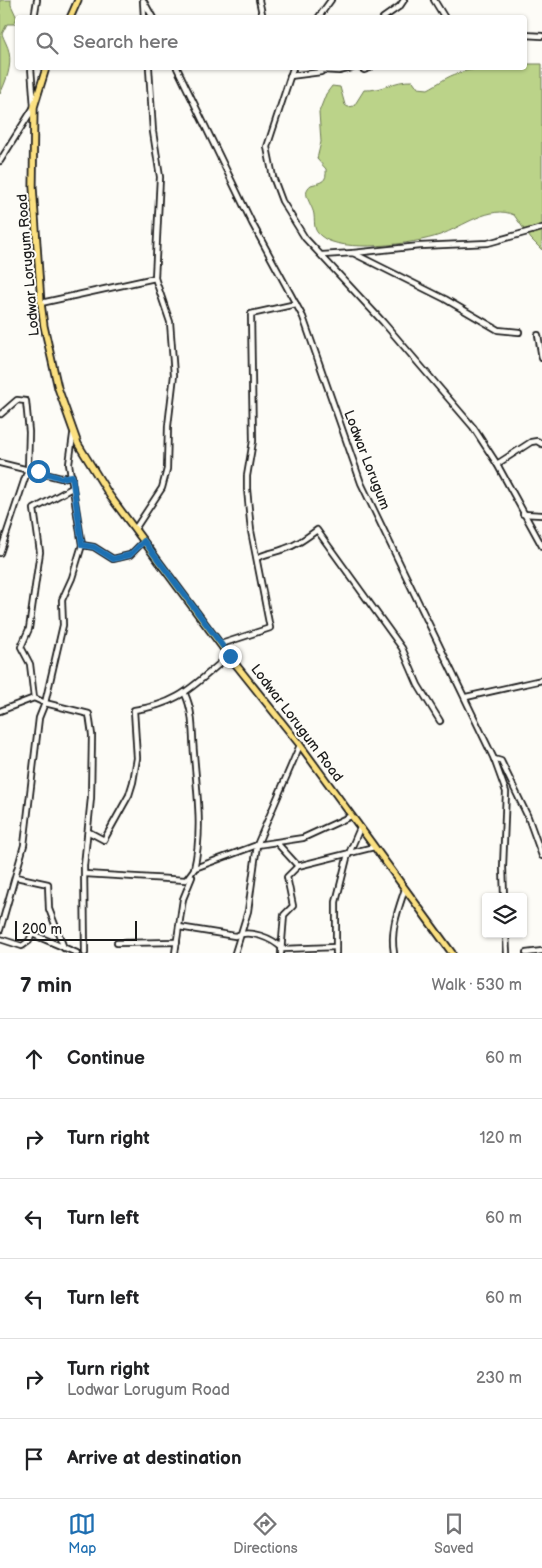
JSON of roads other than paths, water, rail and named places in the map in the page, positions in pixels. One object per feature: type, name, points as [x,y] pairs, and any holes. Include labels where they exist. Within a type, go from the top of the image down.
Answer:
[{"type":"main road","points":[[71,15],[78,0]]},
{"type":"main road","name":"Lodwar Lorugum Road","points":[[45,70],[34,107],[33,187],[41,303],[44,326],[58,388],[73,435],[91,467],[135,529],[230,656],[300,744],[452,953]]},
{"type":"street","points":[[34,15],[37,0]]},
{"type":"street","points":[[143,0],[144,15]]},
{"type":"street","points":[[143,0],[151,15]]},
{"type":"street","points":[[259,0],[262,15]]},
{"type":"street","points":[[320,15],[331,0]]},
{"type":"street","points":[[388,15],[400,6],[404,0]]},
{"type":"street","points":[[434,0],[443,15]]},
{"type":"street","points":[[527,35],[542,36]]},
{"type":"street","points":[[0,161],[34,107],[31,70]]},
{"type":"street","points":[[135,529],[162,488],[167,469],[168,426],[174,375],[170,322],[155,278],[160,177],[153,132],[148,70]]},
{"type":"street","name":"Lodwar Lorugum","points":[[178,70],[252,223],[309,332],[361,483],[466,697],[494,759],[506,792],[504,893]]},
{"type":"street","points":[[292,70],[270,139],[268,156],[284,206],[305,238],[455,404],[497,464],[542,546]]},
{"type":"street","points":[[290,76],[309,75],[318,70]]},
{"type":"street","points":[[322,255],[420,246],[488,243],[542,228]]},
{"type":"street","points":[[353,253],[445,299],[498,330],[519,332]]},
{"type":"street","points":[[41,303],[155,278]]},
{"type":"street","points":[[221,644],[270,628],[251,531],[247,476],[253,441],[252,314],[296,304]]},
{"type":"street","points":[[538,335],[542,358]]},
{"type":"street","points":[[0,553],[28,469],[29,432],[26,401],[17,400],[2,414]]},
{"type":"street","points":[[0,930],[16,877],[30,807],[39,718],[45,703],[63,625],[62,600],[72,578],[82,545],[69,464],[73,435]]},
{"type":"street","points":[[497,464],[531,442],[542,444]]},
{"type":"street","points":[[0,463],[61,478],[72,476]]},
{"type":"street","points":[[34,698],[30,664],[21,647],[29,629],[40,552],[34,509],[72,488]]},
{"type":"street","points":[[523,514],[542,515]]},
{"type":"street","points":[[256,558],[270,551],[282,550],[301,542],[316,530],[402,648],[418,685],[440,721]]},
{"type":"street","points":[[537,535],[542,537]]},
{"type":"street","points":[[82,545],[94,547],[113,559],[130,555],[144,541]]},
{"type":"street","points":[[89,832],[104,840],[129,795],[137,758],[134,710],[156,707],[185,694],[193,684],[230,656]]},
{"type":"street","points":[[466,697],[542,680]]},
{"type":"street","points":[[176,953],[183,900],[195,868],[200,838],[192,721],[185,694]]},
{"type":"street","points":[[0,711],[34,698],[45,703],[89,714],[92,735],[89,832],[85,844],[85,953]]},
{"type":"street","points":[[235,953],[243,932],[257,845],[300,744]]},
{"type":"street","points":[[494,759],[501,761],[528,817],[542,856]]},
{"type":"street","points":[[85,874],[186,880],[195,868],[257,845],[303,838],[351,816]]},
{"type":"street","points":[[336,953],[336,902],[349,854],[360,828]]},
{"type":"street","points":[[276,843],[298,866]]},
{"type":"street","points":[[281,950],[284,915],[293,906],[287,877],[298,866],[374,847]]},
{"type":"street","points":[[16,877],[48,884],[49,909],[64,948]]},
{"type":"street","points":[[394,953],[392,940],[396,916],[405,889]]},
{"type":"street","points":[[180,927],[235,936],[243,932],[275,941],[281,950]]},
{"type":"street","points":[[0,939],[22,946],[29,941],[32,934],[76,953]]},
{"type":"street","points":[[506,938],[507,953]]},
{"type":"street","points":[[117,943],[177,942]]},
{"type":"street","points":[[281,950],[336,947]]},
{"type":"street","points":[[526,953],[542,951]]}]
